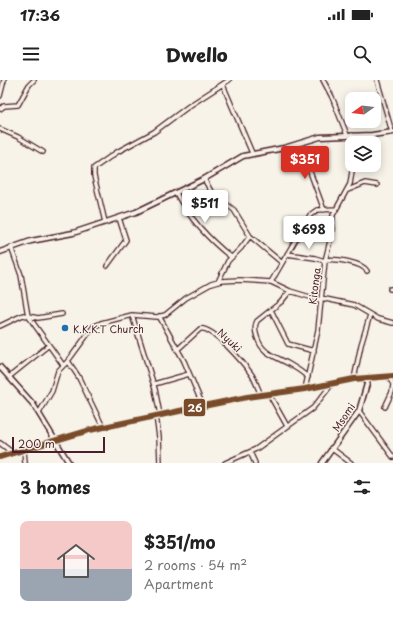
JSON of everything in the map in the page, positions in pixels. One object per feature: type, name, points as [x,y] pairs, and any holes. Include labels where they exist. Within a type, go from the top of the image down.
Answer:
[{"type":"street","points":[[0,96],[4,80]]},
{"type":"street","points":[[0,109],[4,106],[18,105],[34,80]]},
{"type":"street","points":[[105,222],[94,176],[94,168],[117,152],[154,132],[229,80]]},
{"type":"street","points":[[323,80],[347,135]]},
{"type":"street","points":[[0,252],[31,241],[73,233],[145,208],[204,179],[234,160],[252,153],[296,145],[320,137],[392,132],[377,80]]},
{"type":"street","points":[[223,85],[252,153]]},
{"type":"street","points":[[0,130],[18,137],[43,152]]},
{"type":"street","points":[[296,145],[309,170],[324,210]]},
{"type":"street","name":"Kitonga","points":[[305,389],[314,351],[326,261],[332,233],[333,214],[352,178],[353,172]]},
{"type":"street","points":[[204,179],[214,196],[234,210],[250,236],[282,262]]},
{"type":"street","points":[[345,192],[360,184],[378,185]]},
{"type":"street","points":[[176,193],[198,228],[231,257]]},
{"type":"street","points":[[271,282],[310,216],[317,210],[336,209]]},
{"type":"street","points":[[107,266],[126,240],[118,218]]},
{"type":"street","points":[[218,282],[225,265],[250,236]]},
{"type":"street","points":[[11,247],[21,275],[28,316],[63,365]]},
{"type":"street","points":[[287,254],[326,261],[336,260],[362,266],[367,272]]},
{"type":"street","points":[[39,413],[52,391],[58,371],[68,361],[93,327],[114,318],[132,314],[159,316],[168,313],[186,298],[218,282],[240,280],[271,282],[290,291],[354,305],[370,315],[393,322]]},
{"type":"street","points":[[290,291],[281,302],[257,321],[255,325],[256,336],[261,348],[266,353],[287,363],[308,376]]},
{"type":"street","points":[[271,310],[288,345],[314,351]]},
{"type":"street","points":[[0,326],[23,314],[45,318],[62,314]]},
{"type":"street","points":[[132,314],[154,384],[158,416],[160,463]]},
{"type":"street","points":[[354,379],[361,345],[370,315]]},
{"type":"street","points":[[159,316],[189,374],[203,406]]},
{"type":"street","name":"Nyuki","points":[[177,350],[200,329],[203,328],[209,331],[230,349],[247,368],[254,378],[261,396]]},
{"type":"street","points":[[9,377],[49,345]]},
{"type":"street","points":[[68,361],[78,376],[103,427]]},
{"type":"street","points":[[0,367],[26,395],[39,413],[69,463]]},
{"type":"street","points":[[154,384],[189,374]]},
{"type":"street","points":[[385,407],[392,392],[393,385],[388,376]]},
{"type":"street","points":[[0,457],[103,427],[203,406],[305,389],[354,379],[393,376]]},
{"type":"street","name":"Msomi","points":[[322,463],[331,448],[359,411],[369,377]]},
{"type":"street","points":[[225,463],[250,452],[313,408],[332,384]]},
{"type":"street","points":[[269,394],[287,426]]},
{"type":"street","points":[[359,411],[393,457]]},
{"type":"street","points":[[0,443],[13,453]]},
{"type":"street","points":[[331,448],[351,463]]},
{"type":"street","points":[[24,450],[25,463]]},
{"type":"street","points":[[250,452],[255,463]]},
{"type":"transit line","name":"26","points":[[0,457],[90,430],[247,397],[305,389],[354,379],[393,376]]},
{"type":"place","name":"K.K.K.T Church","points":[[65,328]]}]
